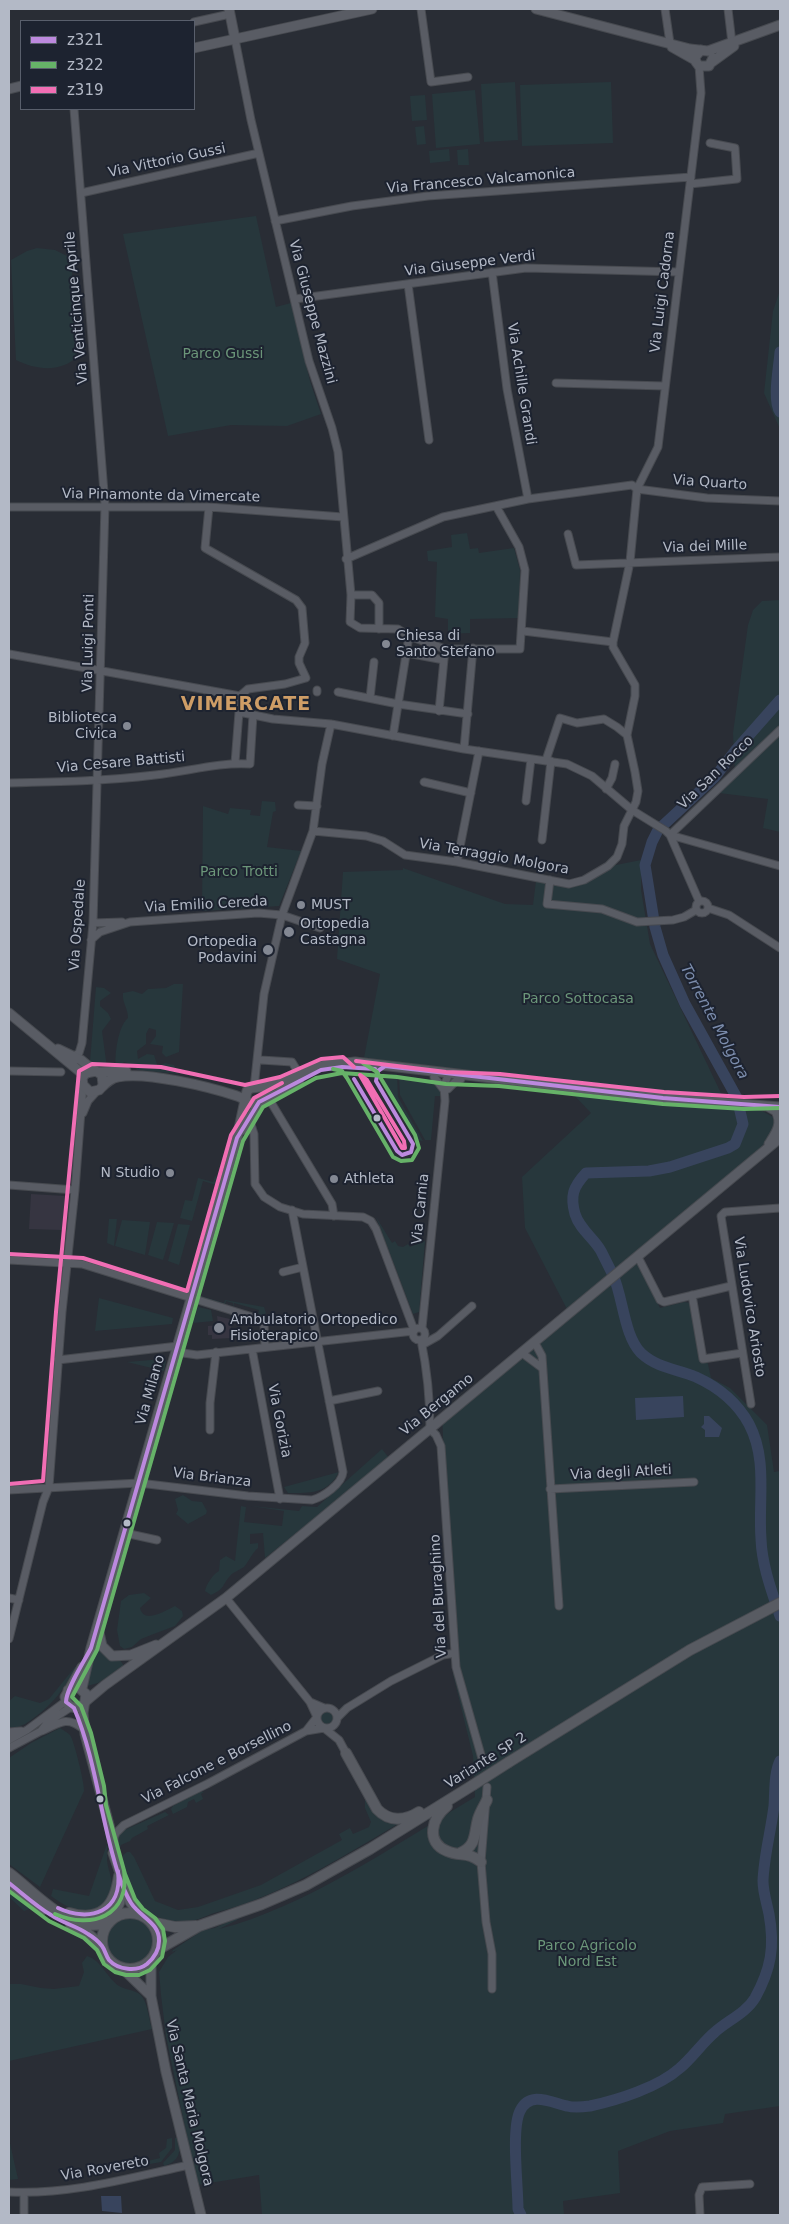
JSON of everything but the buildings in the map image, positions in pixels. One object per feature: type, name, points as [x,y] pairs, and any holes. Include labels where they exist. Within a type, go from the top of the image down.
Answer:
[{"type":"main road","name":"Variante SP 2","points":[[157,1950],[199,1926],[271,1901],[306,1885],[370,1849],[690,1650],[780,1603]]},
{"type":"main road","points":[[346,1753],[378,1809],[391,1818],[411,1817],[449,1794],[471,1786]]},
{"type":"main road","points":[[471,1786],[440,1813],[433,1828],[435,1840],[442,1848],[451,1852],[467,1850],[473,1842],[478,1819],[487,1800]]},
{"type":"main road","points":[[460,1852],[474,1857],[481,1862]]},
{"type":"main road","points":[[9,1873],[49,1906],[72,1920],[102,1925],[124,1914],[139,1914],[151,1922],[158,1936],[157,1950],[151,1960],[137,1969],[122,1968],[109,1960],[102,1946],[87,1932],[52,1916],[9,1883]]},
{"type":"main road","points":[[32,1891],[70,1914],[91,1915],[102,1912],[110,1905],[116,1893],[119,1876]]},
{"type":"main road","points":[[102,1946],[104,1932],[112,1920]]},
{"type":"main road","name":"Variante SP 2","points":[[151,1922],[175,1927],[199,1926]]},
{"type":"street","points":[[195,48],[372,9]]},
{"type":"street","points":[[422,9],[431,82],[468,77]]},
{"type":"street","points":[[536,9],[704,50],[712,54],[711,64]]},
{"type":"street","points":[[665,9],[667,42]]},
{"type":"street","points":[[728,9],[732,42]]},
{"type":"street","points":[[195,22],[229,11],[235,39]]},
{"type":"street","points":[[697,63],[696,54],[704,50],[780,26]]},
{"type":"street","points":[[667,42],[697,63],[711,64],[727,50],[753,36]]},
{"type":"street","name":"Via Giuseppe Mazzini","points":[[235,39],[250,120],[309,361],[332,428],[338,452],[346,559],[351,595],[350,622],[360,628],[379,630]]},
{"type":"street","name":"Via Luigi Cadorna","points":[[697,63],[701,94]]},
{"type":"street","name":"Via Luigi Cadorna","points":[[613,642],[630,562],[638,489],[658,446],[701,94],[711,64]]},
{"type":"street","name":"Via Venticinque Aprile","points":[[74,110],[105,505]]},
{"type":"street","name":"Via Francesco Valcamonica","points":[[275,221],[352,206],[428,196],[690,180],[737,179],[735,148],[710,143]]},
{"type":"street","name":"Via Vittorio Gussi","points":[[81,193],[259,153]]},
{"type":"street","name":"Via Giuseppe Verdi","points":[[295,299],[532,267],[679,272]]},
{"type":"street","name":"Via Achille Grandi","points":[[492,272],[507,389],[528,499]]},
{"type":"street","points":[[408,284],[429,440]]},
{"type":"street","points":[[556,383],[665,386]]},
{"type":"street","name":"Via Quarto","points":[[346,559],[443,517],[528,499],[632,485],[638,489],[707,498],[780,501]]},
{"type":"street","name":"Via Pinamonte da Vimercate","points":[[9,507],[105,505],[209,507],[343,516]]},
{"type":"street","name":"Via Luigi Ponti","points":[[98,781],[105,505]]},
{"type":"street","points":[[351,595],[372,595],[379,603],[379,630],[398,629],[408,636],[444,649],[520,649],[525,570],[522,554],[496,506]]},
{"type":"street","points":[[209,507],[205,548],[296,600],[302,608],[306,643],[299,657],[299,663],[306,678],[285,684],[248,689],[240,696],[235,763],[250,764],[253,715]]},
{"type":"street","name":"Via dei Mille","points":[[568,534],[576,565],[780,557]]},
{"type":"street","points":[[522,631],[613,642],[613,647],[635,686],[635,696],[627,735]]},
{"type":"street","points":[[393,736],[407,653],[408,636]]},
{"type":"street","points":[[464,749],[474,648]]},
{"type":"street","points":[[439,711],[444,649]]},
{"type":"street","points":[[407,653],[444,660]]},
{"type":"street","points":[[9,654],[240,696]]},
{"type":"street","points":[[370,698],[374,662]]},
{"type":"street","points":[[338,692],[439,711],[468,714]]},
{"type":"street","points":[[239,712],[273,720],[316,721],[464,749],[548,761],[579,769],[632,810],[668,833],[780,866]]},
{"type":"street","points":[[542,840],[548,761],[560,718],[577,723],[604,719],[627,735]]},
{"type":"street","points":[[331,724],[322,764],[314,831],[282,915],[264,994],[250,1091],[251,1104],[269,1099],[314,1072],[346,1067],[398,1071],[434,1077],[499,1080],[663,1098],[744,1103],[780,1102]]},
{"type":"street","name":"Via San Rocco","points":[[668,833],[780,730]]},
{"type":"street","name":"Via Terraggio Molgora","points":[[314,831],[366,836],[382,841],[405,855],[457,862],[569,884],[578,882],[608,866],[617,857],[622,844],[624,826],[638,791],[627,735]]},
{"type":"street","points":[[457,862],[479,751]]},
{"type":"street","points":[[526,801],[531,759]]},
{"type":"street","name":"Via Cesare Battisti","points":[[9,783],[98,781],[163,774],[235,763]]},
{"type":"street","points":[[606,789],[612,778],[615,764]]},
{"type":"street","name":"Via Ospedale","points":[[74,1056],[79,1053],[82,1043],[93,923],[98,781]]},
{"type":"street","points":[[424,782],[472,793]]},
{"type":"street","points":[[298,806],[317,806]]},
{"type":"street","points":[[668,833],[699,901]]},
{"type":"street","points":[[550,880],[547,904],[602,908],[635,922],[664,921],[684,917],[696,910]]},
{"type":"street","points":[[699,901],[706,902],[708,908]]},
{"type":"street","points":[[696,910],[696,905],[699,901]]},
{"type":"street","points":[[696,910],[703,913],[708,908]]},
{"type":"street","points":[[708,908],[728,915],[780,948]]},
{"type":"street","name":"Via Emilio Cereda","points":[[93,923],[258,913],[282,915],[320,928]]},
{"type":"street","name":"Via Emilio Cereda","points":[[90,941],[100,932],[130,922]]},
{"type":"street","points":[[9,1013],[84,1075]]},
{"type":"street","points":[[51,1046],[74,1056],[96,1071],[103,1078],[100,1088]]},
{"type":"street","points":[[74,1056],[76,1067]]},
{"type":"street","points":[[261,1060],[292,1062],[298,1072]]},
{"type":"street","points":[[81,1118],[88,1100],[100,1088],[114,1078],[123,1076],[165,1079],[250,1091],[275,1085],[313,1068],[355,1062],[461,1079],[499,1080]]},
{"type":"street","points":[[9,1071],[61,1072]]},
{"type":"street","points":[[84,1075],[96,1071],[168,1074],[262,1094],[259,1102]]},
{"type":"street","points":[[9,1639],[43,1502],[50,1487],[84,1075]]},
{"type":"street","points":[[434,1077],[447,1091],[456,1081],[461,1079]]},
{"type":"street","name":"Via Carnia","points":[[421,1343],[424,1337],[423,1329],[448,1077]]},
{"type":"street","points":[[83,1085],[90,1092],[100,1088]]},
{"type":"street","name":"Via Milano","points":[[83,1689],[91,1648],[250,1091]]},
{"type":"street","points":[[269,1099],[332,1204],[334,1216]]},
{"type":"street","name":"Via Milano","points":[[237,1138],[259,1102]]},
{"type":"street","points":[[744,1103],[780,1107]]},
{"type":"street","points":[[764,1152],[778,1131],[780,1121],[776,1111],[767,1106]]},
{"type":"street","points":[[249,1118],[254,1134],[256,1187],[268,1200],[307,1215],[363,1217],[374,1225],[415,1338],[421,1343],[430,1404],[430,1429]]},
{"type":"street","name":"Via Bergamo","points":[[85,1702],[105,1685],[226,1598],[780,1138]]},
{"type":"street","points":[[9,1185],[75,1190]]},
{"type":"street","name":"Via Ludovico Ariosto","points":[[751,1404],[746,1362],[742,1353],[731,1286],[722,1216],[723,1214],[780,1208]]},
{"type":"street","points":[[292,1210],[329,1401],[378,1391]]},
{"type":"street","points":[[638,1257],[660,1300],[664,1302],[731,1286]]},
{"type":"street","points":[[9,1260],[82,1264],[259,1319],[264,1323],[265,1347]]},
{"type":"street","points":[[283,1272],[303,1268]]},
{"type":"street","points":[[692,1295],[703,1360],[742,1353]]},
{"type":"street","points":[[421,1343],[434,1338],[472,1306]]},
{"type":"street","points":[[61,1359],[177,1349],[187,1354],[252,1349],[414,1331],[417,1327],[423,1329],[434,1338]]},
{"type":"street","points":[[536,1342],[542,1356],[559,1606]]},
{"type":"street","name":"Via Gorizia","points":[[252,1349],[280,1499]]},
{"type":"street","points":[[210,1430],[210,1403],[216,1352]]},
{"type":"street","points":[[522,1353],[542,1368]]},
{"type":"street","name":"Via Brianza","points":[[9,1490],[139,1483],[280,1499],[312,1500],[319,1498],[342,1476],[329,1401]]},
{"type":"street","name":"Via del Buraghino","points":[[430,1429],[436,1435],[441,1446],[456,1674],[483,1762]]},
{"type":"street","name":"Via degli Atleti","points":[[550,1488],[694,1482]]},
{"type":"street","points":[[125,1533],[157,1540]]},
{"type":"street","points":[[9,1598],[19,1600]]},
{"type":"street","points":[[226,1598],[310,1702],[318,1724],[339,1740]]},
{"type":"street","points":[[98,1625],[104,1650],[115,1657],[132,1655],[172,1638]]},
{"type":"street","name":"Via Milano","points":[[68,1690],[81,1670],[91,1648]]},
{"type":"street","points":[[334,1711],[347,1708],[392,1681],[443,1655],[455,1653]]},
{"type":"street","name":"Via Bergamo","points":[[83,1689],[105,1685]]},
{"type":"street","points":[[83,1731],[86,1694],[83,1689],[75,1686],[68,1690],[65,1695],[83,1731],[108,1819],[119,1876],[120,1902],[112,1920]]},
{"type":"street","points":[[9,1740],[70,1705],[79,1707],[85,1702]]},
{"type":"street","points":[[310,1702],[334,1711],[339,1740],[346,1753]]},
{"type":"street","points":[[42,1731],[48,1722],[70,1705]]},
{"type":"street","points":[[317,1718],[319,1712],[324,1708]]},
{"type":"street","points":[[306,1731],[333,1727],[347,1708]]},
{"type":"street","name":"Via Falcone e Borsellino","points":[[124,1824],[208,1784],[306,1731],[317,1718]]},
{"type":"street","points":[[9,1748],[69,1720],[83,1731]]},
{"type":"street","points":[[9,1732],[27,1730]]},
{"type":"street","points":[[98,1787],[102,1815],[115,1857]]},
{"type":"street","points":[[487,1787],[481,1862],[486,1922],[492,1954],[492,1989]]},
{"type":"street","points":[[108,1819],[116,1824],[124,1824]]},
{"type":"street","points":[[113,1840],[124,1824]]},
{"type":"street","points":[[119,1876],[130,1902],[139,1914]]},
{"type":"street","name":"Via Santa Maria Molgora","points":[[151,1960],[151,1996],[201,2215]]},
{"type":"street","points":[[122,1968],[151,1996]]},
{"type":"street","name":"Via Rovereto","points":[[9,2192],[24,2193],[87,2186],[189,2165]]},
{"type":"street","points":[[700,2215],[699,2195],[702,2187],[750,2184]]},
{"type":"street","points":[[24,2193],[24,2215]]},
{"type":"shaded area","points":[[31,1194],[65,1196],[62,1230],[29,1229]]},
{"type":"shaded area","name":"Ambulatorio Ortopedico Fisioterapico","points":[[217,1316],[230,1319],[232,1338],[212,1339],[212,1335],[208,1335],[208,1326],[218,1325]]},
{"type":"green space","points":[[515,82],[518,140],[484,142],[481,84]]},
{"type":"green space","points":[[611,82],[613,143],[522,146],[520,85]]},
{"type":"green space","points":[[475,90],[480,144],[436,148],[432,94]]},
{"type":"green space","points":[[425,95],[427,120],[412,121],[410,96]]},
{"type":"green space","points":[[424,126],[426,144],[417,145],[415,127]]},
{"type":"green space","points":[[449,149],[450,161],[430,163],[429,151]]},
{"type":"green space","points":[[468,149],[469,165],[458,165],[457,150]]},
{"type":"green space","name":"Parco Gussi","points":[[256,216],[276,307],[291,303],[310,381],[321,414],[287,426],[231,425],[168,436],[123,234]]},
{"type":"green space","points":[[37,248],[55,250],[71,258],[78,356],[64,365],[56,367],[40,368],[16,360],[11,260]]},
{"type":"green space","points":[[780,290],[780,429],[764,393],[773,311]]},
{"type":"green space","points":[[467,533],[470,549],[478,548],[479,553],[514,548],[520,570],[519,618],[470,619],[470,633],[448,634],[448,619],[435,617],[437,562],[428,561],[427,551],[452,547],[451,535]]},
{"type":"green space","points":[[780,600],[780,832],[763,828],[768,799],[719,793],[735,775],[733,733],[748,625],[753,610],[762,601]]},
{"type":"green space","name":"Parco Trotti","points":[[262,801],[275,802],[276,811],[273,812],[267,847],[301,851],[279,906],[202,911],[203,806],[228,814],[230,808],[251,810],[250,815],[260,816]]},
{"type":"green space","name":"Parco Agricolo Nord Est","points":[[641,860],[641,890],[650,944],[728,1108],[760,1110],[775,1118],[773,1134],[761,1150],[634,1256],[660,1308],[684,1302],[690,1303],[700,1359],[707,1360],[711,1378],[730,1388],[767,1425],[774,1472],[780,1471],[780,2106],[725,2114],[723,2123],[670,2131],[618,2151],[620,2193],[563,2201],[564,2215],[262,2215],[259,2175],[197,2185],[166,2036],[159,1972],[168,1957],[177,1950],[172,1952],[173,1950],[203,1930],[215,1928],[233,1919],[239,1919],[219,1929],[252,1919],[318,1890],[475,1797],[473,1756],[453,1674],[442,1413],[568,1311],[525,1228],[522,1177],[591,1113],[573,1094],[574,1082],[364,1058],[380,974],[337,959],[343,872],[403,870],[403,868],[505,904],[533,905],[536,881],[576,886],[611,866]]},
{"type":"green space","points":[[174,984],[183,984],[179,1052],[166,1057],[162,1053],[163,1046],[150,1044],[156,1036],[156,1030],[149,1028],[146,1034],[146,1044],[137,1051],[138,1059],[147,1054],[154,1055],[158,1067],[165,1063],[174,1065],[179,1074],[137,1070],[133,1065],[124,1062],[116,1069],[118,1042],[122,1028],[128,1018],[123,993],[133,991],[142,994],[148,989],[166,988]]},
{"type":"green space","points":[[96,987],[104,988],[111,993],[100,1001],[100,1006],[108,1013],[111,1019],[102,1031],[107,1068],[93,1066],[90,1062]]},
{"type":"green space","points":[[391,1074],[397,1074],[398,1097],[423,1141],[417,1140],[385,1086],[384,1080]]},
{"type":"green space","points":[[399,1075],[430,1080],[441,1091],[441,1096],[435,1096],[431,1140],[425,1140],[400,1095]]},
{"type":"green space","points":[[215,1176],[218,1177],[216,1185],[203,1181],[192,1221],[180,1218],[185,1200],[192,1201],[198,1178],[213,1182]]},
{"type":"green space","points":[[376,1217],[392,1243],[395,1241],[398,1246],[403,1247],[408,1244],[410,1247],[425,1241],[419,1312],[413,1314]]},
{"type":"green space","points":[[109,1219],[117,1219],[114,1246],[107,1243]]},
{"type":"green space","points":[[122,1220],[150,1222],[145,1255],[115,1246]]},
{"type":"green space","points":[[157,1222],[174,1223],[163,1260],[148,1255]]},
{"type":"green space","points":[[178,1224],[190,1225],[179,1265],[168,1261]]},
{"type":"green space","points":[[201,1296],[224,1303],[225,1300],[264,1307],[266,1313],[262,1316],[258,1315],[259,1310],[234,1303],[233,1308],[233,1303],[226,1301],[225,1305],[200,1298]]},
{"type":"green space","points":[[99,1298],[173,1318],[172,1324],[95,1331]]},
{"type":"green space","points":[[198,1307],[211,1310],[213,1321],[193,1323]]},
{"type":"green space","points":[[163,1359],[166,1361],[164,1371],[127,1362]]},
{"type":"green space","points":[[382,1449],[389,1458],[265,1558],[263,1533],[250,1534],[250,1544],[258,1543],[258,1548],[244,1567],[231,1575],[216,1593],[211,1595],[205,1591],[210,1580],[219,1571],[220,1560],[226,1556],[235,1561],[241,1506],[246,1507],[244,1522],[282,1526],[284,1511],[251,1506],[299,1511],[302,1506],[317,1507]]},
{"type":"green space","points":[[339,1472],[329,1485],[318,1491],[288,1493],[284,1487]]},
{"type":"green space","points":[[183,1495],[192,1501],[202,1502],[207,1511],[206,1514],[188,1524],[176,1514],[178,1510],[175,1499]]},
{"type":"green space","points":[[144,1593],[151,1598],[140,1608],[142,1613],[150,1616],[156,1615],[175,1606],[182,1611],[183,1616],[175,1626],[141,1639],[132,1647],[124,1649],[120,1646],[117,1630],[121,1601],[129,1595]]},
{"type":"green space","points":[[98,1645],[107,1656],[120,1660],[124,1666],[98,1683],[87,1686],[86,1680]]},
{"type":"green space","points":[[75,1667],[77,1668],[48,1706],[25,1724],[18,1727],[9,1727],[9,1701],[15,1696],[40,1703],[49,1699]]},
{"type":"green space","points":[[325,1712],[329,1712],[333,1718],[329,1724],[325,1724],[321,1720],[321,1716]]},
{"type":"green space","points":[[60,1728],[69,1734],[72,1739],[84,1791],[40,1887],[9,1864],[9,1758],[31,1743]]},
{"type":"green space","points":[[199,1791],[204,1792],[201,1794],[203,1799],[196,1803],[194,1799],[188,1802],[187,1807],[173,1814],[171,1809],[173,1806]]},
{"type":"green space","points":[[365,1796],[398,1824],[286,1887],[239,1906],[192,1921],[170,1921],[144,1909],[134,1899],[126,1883],[123,1872],[123,1855],[130,1852],[155,1901],[178,1910],[198,1907],[261,1885],[342,1840],[339,1834],[350,1828],[353,1834],[369,1827],[371,1822],[365,1808]]},
{"type":"green space","points":[[165,1812],[169,1815],[147,1826],[148,1829],[121,1845],[118,1852],[116,1838],[120,1832]]},
{"type":"green space","points":[[107,1844],[107,1860],[112,1890],[110,1897],[104,1904],[85,1911],[73,1909],[51,1896],[53,1889],[89,1896]]},
{"type":"green space","points":[[9,1890],[31,1907],[30,1909],[24,1911],[9,1897]]},
{"type":"green space","points":[[131,1917],[140,1919],[148,1924],[153,1932],[155,1941],[153,1950],[148,1958],[140,1963],[131,1965],[122,1963],[114,1958],[109,1950],[107,1941],[109,1932],[114,1924],[122,1919]]},
{"type":"green space","points":[[87,1956],[96,1961],[119,1986],[141,1995],[146,2005],[152,2029],[9,2061],[9,1984],[54,1989],[79,1986],[84,1972],[82,1963]]},
{"type":"green space","points":[[172,2138],[172,2148],[161,2162],[144,2165],[144,2162],[160,2158],[159,2153],[166,2148],[167,2139]]},
{"type":"green space","points":[[175,2138],[178,2138],[179,2143],[178,2155],[176,2159],[164,2166],[163,2163],[175,2150]]},
{"type":"green space","points":[[9,2139],[18,2179],[9,2180]]},
{"type":"water","points":[[683,1396],[684,1417],[636,1420],[635,1398]]},
{"type":"water","points":[[704,1416],[709,1416],[722,1428],[719,1437],[705,1437],[705,1430],[701,1427],[704,1424]]},
{"type":"water","points":[[101,2196],[121,2196],[122,2213],[102,2211]]},
{"type":"waterway","name":"Torrente Molgora","points":[[780,352],[776,392],[776,400],[780,412]]},
{"type":"waterway","name":"Torrente Molgora","points":[[780,700],[715,777],[658,830],[645,865],[655,927],[663,955],[685,1004],[737,1098],[743,1124],[735,1144],[670,1167],[649,1171],[586,1173],[575,1187],[573,1197],[577,1220],[598,1246],[613,1275],[627,1327],[635,1346],[654,1362],[696,1377],[712,1385],[733,1402],[749,1424],[755,1438],[760,1466],[760,1524],[763,1559],[780,1616]]},
{"type":"waterway","name":"Torrente Molgora","points":[[521,2215],[518,2209],[515,2144],[517,2119],[524,2105],[535,2099],[570,2107],[590,2106],[650,2087],[680,2068],[710,2036],[742,2012],[755,1998],[765,1977],[770,1958],[772,1937],[763,1881],[774,1806],[776,1777],[780,1761]]},
{"type":"transit line","name":"z319","points":[[9,1484],[43,1481],[56,1312],[79,1071],[92,1064],[161,1067],[245,1085],[280,1077],[321,1059],[343,1057],[354,1067]]},
{"type":"transit line","name":"z319","points":[[356,1061],[446,1072],[500,1074],[664,1092],[744,1097],[780,1096]]},
{"type":"transit line","name":"z322","points":[[333,1069],[342,1071],[347,1078],[393,1157],[401,1161],[412,1160],[419,1148],[415,1135],[377,1072],[363,1063]]},
{"type":"transit line","name":"z321","points":[[354,1079],[397,1151],[402,1155],[411,1152],[413,1144],[376,1081],[378,1071],[385,1066],[663,1098],[780,1107]]},
{"type":"transit line","name":"z321","points":[[259,1102],[321,1070],[342,1067],[375,1069]]},
{"type":"transit line","name":"z322","points":[[9,1891],[49,1921],[84,1938],[97,1950],[104,1964],[115,1972],[126,1975],[139,1975],[150,1970],[162,1957],[165,1941],[163,1929],[155,1918],[143,1909],[135,1899],[125,1874],[106,1805],[104,1786],[91,1733],[81,1706],[72,1697],[97,1650],[243,1141],[263,1107],[316,1078],[342,1073],[397,1077],[446,1084],[499,1086],[663,1104],[744,1109],[780,1108]]},
{"type":"transit line","name":"z319","points":[[360,1075],[367,1080],[404,1141],[405,1148],[402,1148],[360,1075]]},
{"type":"transit line","name":"z319","points":[[9,1254],[83,1258],[187,1291],[231,1135],[254,1098],[282,1083]]},
{"type":"transit line","name":"z321","points":[[74,1708],[66,1702],[67,1697],[72,1683],[91,1648],[237,1138],[259,1102]]},
{"type":"transit line","name":"z321","points":[[9,1883],[45,1911],[94,1938],[102,1946],[109,1960],[117,1966],[128,1969],[143,1967],[152,1959],[157,1951],[159,1941],[156,1929],[131,1903],[119,1876],[107,1834],[88,1749],[74,1708]]},
{"type":"transit line","name":"z322","points":[[55,1914],[69,1919],[82,1920],[95,1919],[106,1915],[115,1908],[121,1899],[124,1886],[124,1870]]},
{"type":"transit line","name":"z321","points":[[58,1908],[82,1914],[92,1914],[102,1910],[110,1905],[115,1896],[118,1885],[118,1871]]},
{"type":"place","name":"Chiesa di Santo Stefano","points":[[386,644]]},
{"type":"place","name":"Biblioteca Civica","points":[[127,726]]},
{"type":"place","name":"MUST","points":[[301,905]]},
{"type":"place","name":"Ortopedia Castagna","points":[[289,932]]},
{"type":"place","name":"Ortopedia Podavini","points":[[268,950]]},
{"type":"place","name":"N Studio","points":[[170,1173]]},
{"type":"place","name":"Athleta","points":[[334,1179]]},
{"type":"place","name":"Ambulatorio Ortopedico Fisioterapico","points":[[219,1328]]},
{"type":"district","name":"VIMERCATE","points":[[246,705]]},
{"type":"park label","name":"Parco Sottocasa","points":[[578,999]]}]
